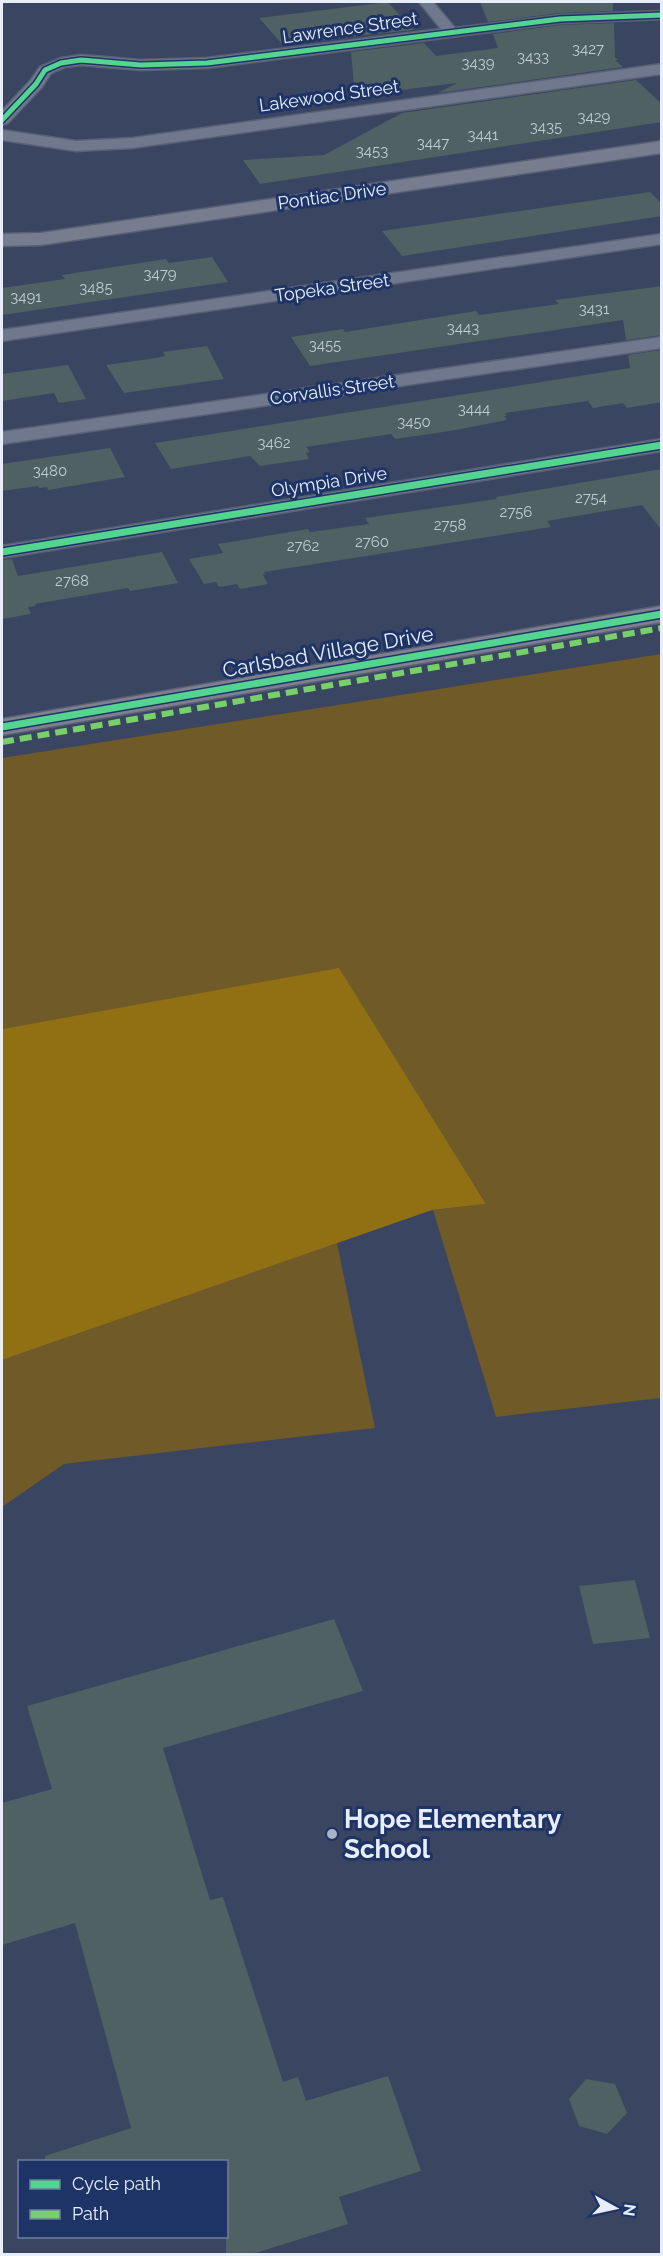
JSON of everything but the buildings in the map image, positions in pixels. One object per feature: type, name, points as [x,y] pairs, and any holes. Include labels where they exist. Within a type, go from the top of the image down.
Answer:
[{"type":"main road","name":"Pontiac Drive","points":[[2,240],[41,239],[662,147]]},
{"type":"main road","name":"Carlsbad Village Drive","points":[[2,727],[662,614]]},
{"type":"street","points":[[426,2],[450,31]]},
{"type":"street","name":"Lawrence Street","points":[[2,120],[36,84],[45,70],[61,63],[81,60],[141,65],[207,63],[560,19],[662,15]]},
{"type":"street","name":"Lakewood Street","points":[[2,135],[66,145],[132,142],[662,69]]},
{"type":"street","name":"Topeka Street","points":[[2,336],[662,240]]},
{"type":"street","name":"Corvallis Street","points":[[2,438],[662,342]]},
{"type":"street","name":"Olympia Drive","points":[[2,552],[662,445]]},
{"type":"shaded area","points":[[661,654],[661,1398],[496,1417],[433,1210],[486,1204],[339,969],[2,1029],[2,758]]},
{"type":"shaded area","points":[[339,968],[486,1204],[432,1210],[2,1360],[2,1029]]},
{"type":"shaded area","points":[[337,1243],[375,1428],[64,1464],[2,1507],[2,1360]]},
{"type":"marked path","points":[[2,742],[662,628]]},
{"type":"cycle path","points":[[2,120],[36,84],[45,70],[61,63],[81,60],[141,65],[207,63],[560,19],[662,15]]},
{"type":"cycle path","points":[[2,552],[662,445]]},
{"type":"cycle path","points":[[2,727],[662,614]]},
{"type":"place","name":"Hope Elementary School","points":[[332,1834]]}]
